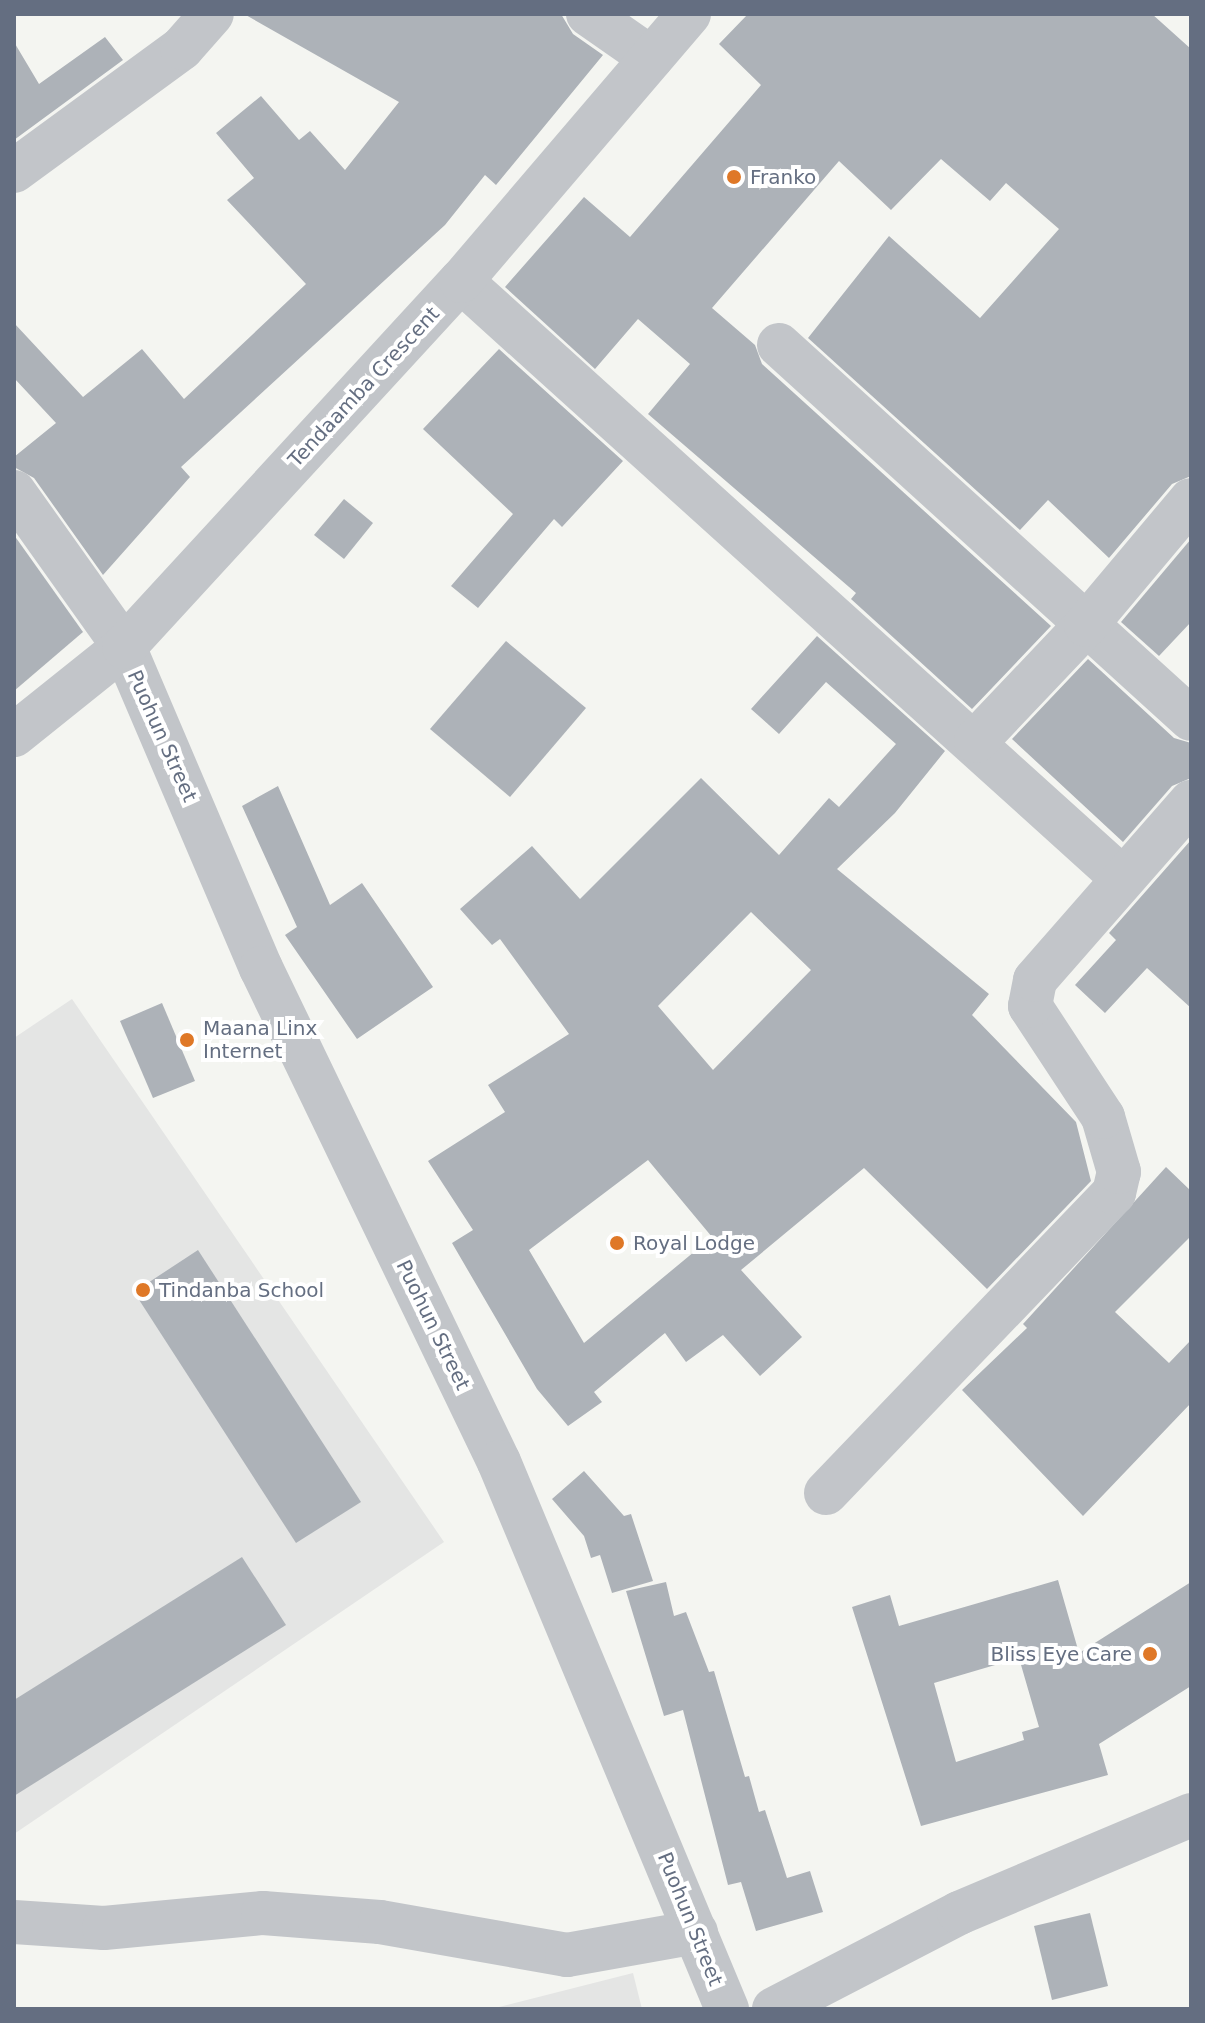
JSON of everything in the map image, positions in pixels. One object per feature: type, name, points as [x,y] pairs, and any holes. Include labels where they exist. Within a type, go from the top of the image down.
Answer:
[{"type":"street","points":[[14,171],[182,48],[212,14]]},
{"type":"street","points":[[588,14],[651,58]]},
{"type":"street","name":"Tendaamba Crescent","points":[[14,735],[124,647],[461,281],[689,14]]},
{"type":"street","points":[[461,281],[976,741],[1120,876]]},
{"type":"street","points":[[779,345],[1191,719]]},
{"type":"street","name":"Puohun Street","points":[[14,492],[124,647],[261,968],[499,1462],[727,2009]]},
{"type":"street","points":[[976,741],[1086,625],[1191,500]]},
{"type":"street","points":[[826,1493],[1114,1193],[1119,1172],[1103,1117],[1030,1006],[1035,980],[1120,876],[1191,802]]},
{"type":"street","points":[[774,2009],[959,1913],[1191,1815]]},
{"type":"street","points":[[14,1922],[104,1928],[263,1913],[380,1922],[567,1955],[696,1932]]},
{"type":"shaded area","name":"Tindanba School","points":[[72,999],[444,1542],[14,1834],[14,1038]]},
{"type":"shaded area","points":[[633,1973],[642,2009],[491,2009]]},
{"type":"building","points":[[244,14],[561,14],[573,34],[603,55],[496,185],[485,175],[445,225],[181,467],[190,477],[103,575],[34,478],[14,467],[14,457],[56,423],[14,378],[14,323],[83,397],[142,349],[184,399],[306,284],[227,200],[254,178],[216,133],[261,96],[299,140],[310,131],[345,170],[399,102]]},
{"type":"building","points":[[748,14],[1152,14],[1191,49],[1191,476],[1172,484],[1109,558],[1048,500],[1020,530],[808,338],[889,236],[980,318],[1059,229],[1006,183],[990,201],[941,159],[891,210],[839,161],[712,308],[755,345],[762,364],[1051,626],[972,709],[851,599],[856,593],[648,414],[690,364],[638,319],[595,369],[505,287],[584,197],[630,237],[761,85],[719,44]]},
{"type":"building","points":[[105,37],[123,60],[14,140],[14,42],[39,84]]},
{"type":"building","points":[[499,349],[623,461],[562,527],[554,519],[478,608],[451,586],[513,514],[423,429]]},
{"type":"building","points":[[344,499],[373,523],[344,559],[314,535]]},
{"type":"building","points":[[14,535],[83,632],[14,691]]},
{"type":"building","points":[[1191,539],[1191,622],[1159,656],[1121,622]]},
{"type":"building","points":[[817,636],[945,751],[895,813],[837,869],[989,994],[972,1015],[1076,1122],[1091,1181],[987,1289],[864,1168],[741,1270],[802,1337],[760,1376],[723,1335],[686,1362],[665,1333],[594,1392],[602,1402],[568,1426],[537,1389],[452,1243],[473,1230],[428,1161],[505,1112],[488,1085],[569,1034],[500,939],[492,945],[460,909],[532,846],[580,899],[701,778],[779,855],[829,798],[839,807],[896,744],[826,682],[779,734],[751,709]],"holes":[[[751,912],[811,970],[713,1070],[658,1006]],[[648,1160],[712,1237],[584,1343],[529,1250]]]},
{"type":"building","points":[[506,641],[586,708],[510,797],[430,729]]},
{"type":"building","points":[[1088,659],[1174,738],[1191,743],[1191,778],[1172,786],[1123,842],[1012,739]]},
{"type":"building","points":[[278,786],[330,905],[362,883],[433,987],[357,1039],[285,935],[297,927],[242,806]]},
{"type":"building","points":[[1191,840],[1191,1008],[1147,968],[1105,1013],[1075,985],[1116,940],[1109,933]]},
{"type":"building","points":[[162,1003],[195,1081],[153,1098],[120,1021]]},
{"type":"building","points":[[1166,1167],[1191,1191],[1191,1236],[1115,1312],[1169,1363],[1191,1340],[1191,1403],[1083,1516],[962,1390],[1027,1328],[1023,1324]]},
{"type":"building","points":[[198,1250],[361,1502],[296,1543],[134,1292]]},
{"type":"building","points":[[584,1471],[624,1516],[631,1514],[653,1581],[612,1593],[600,1555],[591,1558],[584,1536],[552,1499]]},
{"type":"building","points":[[242,1557],[286,1625],[14,1796],[14,1700]]},
{"type":"building","points":[[1058,1580],[1079,1653],[1191,1582],[1191,1686],[1099,1744],[1108,1775],[921,1826],[852,1607],[890,1595],[899,1626]],"holes":[[[1019,1658],[1039,1727],[1022,1732],[1024,1740],[956,1762],[934,1683]]]},
{"type":"building","points":[[666,1582],[674,1616],[686,1612],[709,1672],[714,1671],[745,1777],[749,1776],[759,1812],[765,1810],[787,1878],[810,1871],[823,1912],[756,1931],[741,1882],[728,1885],[683,1710],[664,1716],[626,1591]]},
{"type":"building","points":[[1090,1913],[1108,1986],[1052,2000],[1034,1926]]},
{"type":"place","name":"Franko","points":[[734,177]]},
{"type":"place","name":"Maana Linx Internet","points":[[187,1040]]},
{"type":"place","name":"Royal Lodge","points":[[617,1243]]},
{"type":"place","name":"Tindanba School","points":[[143,1290]]},
{"type":"place","name":"Bliss Eye Care","points":[[1150,1654]]}]
